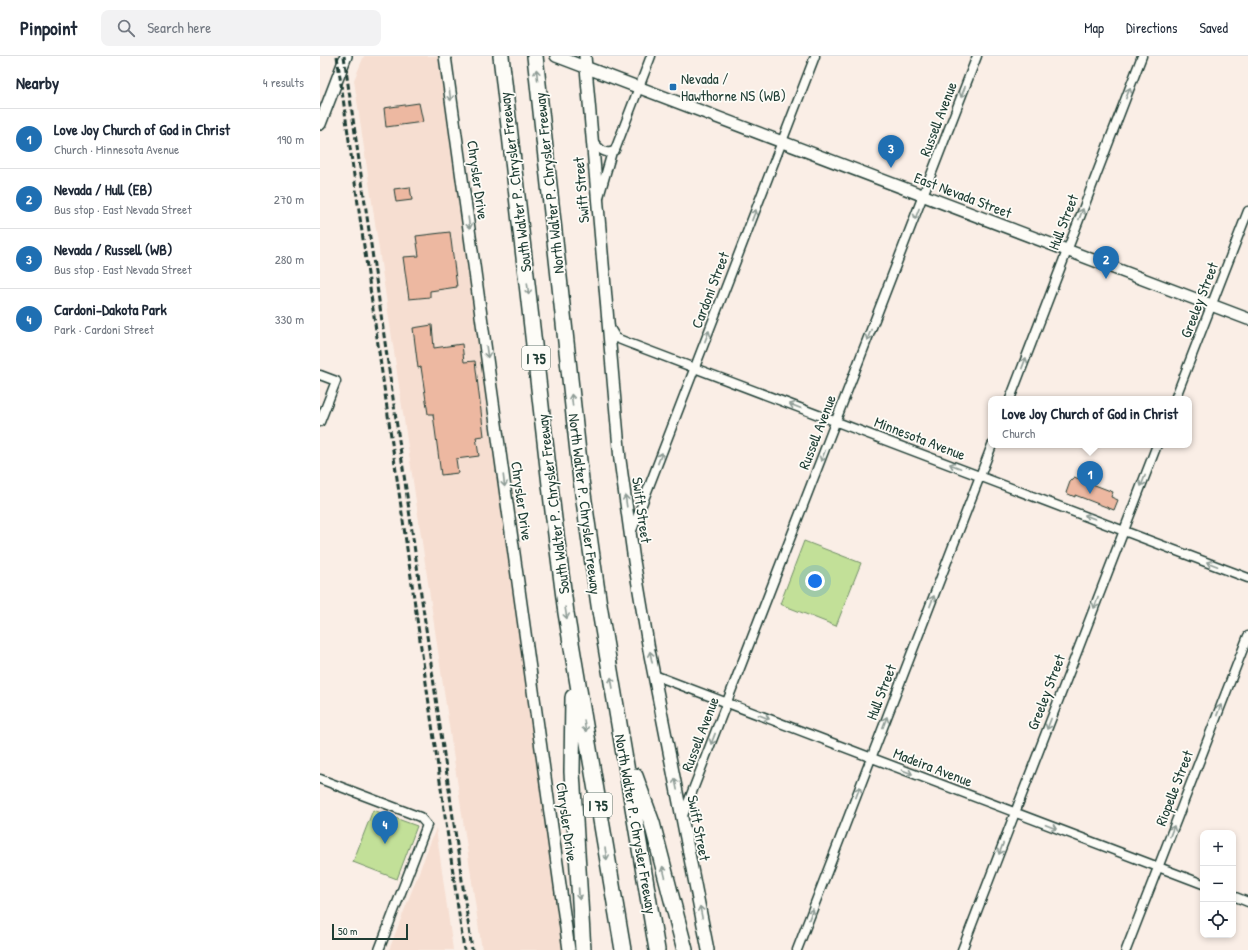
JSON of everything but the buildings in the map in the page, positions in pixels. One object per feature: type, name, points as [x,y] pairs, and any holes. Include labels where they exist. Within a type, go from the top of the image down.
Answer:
[{"type":"highway","name":"South Walter P. Chrysler Freeway","points":[[501,56],[553,511],[574,660],[623,950]]},
{"type":"highway","name":"North Walter P. Chrysler Freeway","points":[[535,56],[581,480],[599,605],[657,950]]},
{"type":"highway","points":[[574,660],[572,772],[583,950]]},
{"type":"highway","points":[[621,735],[652,823],[685,950]]},
{"type":"main road","points":[[320,124],[346,56]]},
{"type":"main road","name":"Chrysler Drive","points":[[445,56],[569,950]]},
{"type":"main road","points":[[585,56],[586,68]]},
{"type":"main road","name":"East Nevada Street","points":[[560,58],[1248,319]]},
{"type":"main road","name":"Swift Street","points":[[586,68],[620,460],[654,675],[708,950]]},
{"type":"street","points":[[598,204],[612,152],[615,150],[651,56]]},
{"type":"street","name":"Cardoni Street","points":[[631,533],[815,56]]},
{"type":"street","name":"Russell Avenue","points":[[682,818],[977,56]]},
{"type":"street","name":"Hull Street","points":[[1011,396],[1142,56]]},
{"type":"street","points":[[592,140],[606,153],[612,152]]},
{"type":"street","name":"Greeley Street","points":[[1176,396],[1248,211]]},
{"type":"street","name":"Minnesota Avenue","points":[[608,324],[616,338],[626,342],[1248,578]]},
{"type":"street","name":"Minnesota Avenue","points":[[610,342],[626,342]]},
{"type":"street","points":[[320,375],[336,381],[320,422]]},
{"type":"street","name":"Hull Street","points":[[797,950],[991,448]]},
{"type":"street","name":"Greeley Street","points":[[962,950],[1156,448]]},
{"type":"street","name":"Riopelle Street","points":[[1126,950],[1248,636]]},
{"type":"street","name":"Madeira Avenue","points":[[654,675],[1200,883]]},
{"type":"street","points":[[320,779],[420,817],[427,825],[379,950]]},
{"type":"street","points":[[1236,897],[1248,902]]},
{"type":"shaded area","points":[[364,56],[438,56],[565,950],[482,950],[354,80]]},
{"type":"shaded area","points":[[436,828],[453,950],[389,950]]},
{"type":"green space","points":[[804,541],[861,563],[836,626],[780,604]]},
{"type":"green space","points":[[373,810],[417,826],[397,879],[353,862]]},
{"type":"railway","points":[[337,56],[464,950]]},
{"type":"railway","points":[[344,56],[472,950]]},
{"type":"place","name":"Nevada / Hawthorne NS (WB)","points":[[673,87]]},
{"type":"place","name":"Nevada / Russell (WB)","points":[[891,168]]},
{"type":"place","name":"Nevada / Hull (EB)","points":[[1106,279]]},
{"type":"place","name":"Love Joy Church of God in Christ","points":[[1090,494]]},
{"type":"place","name":"Cardoni-Dakota Park","points":[[385,844]]}]
